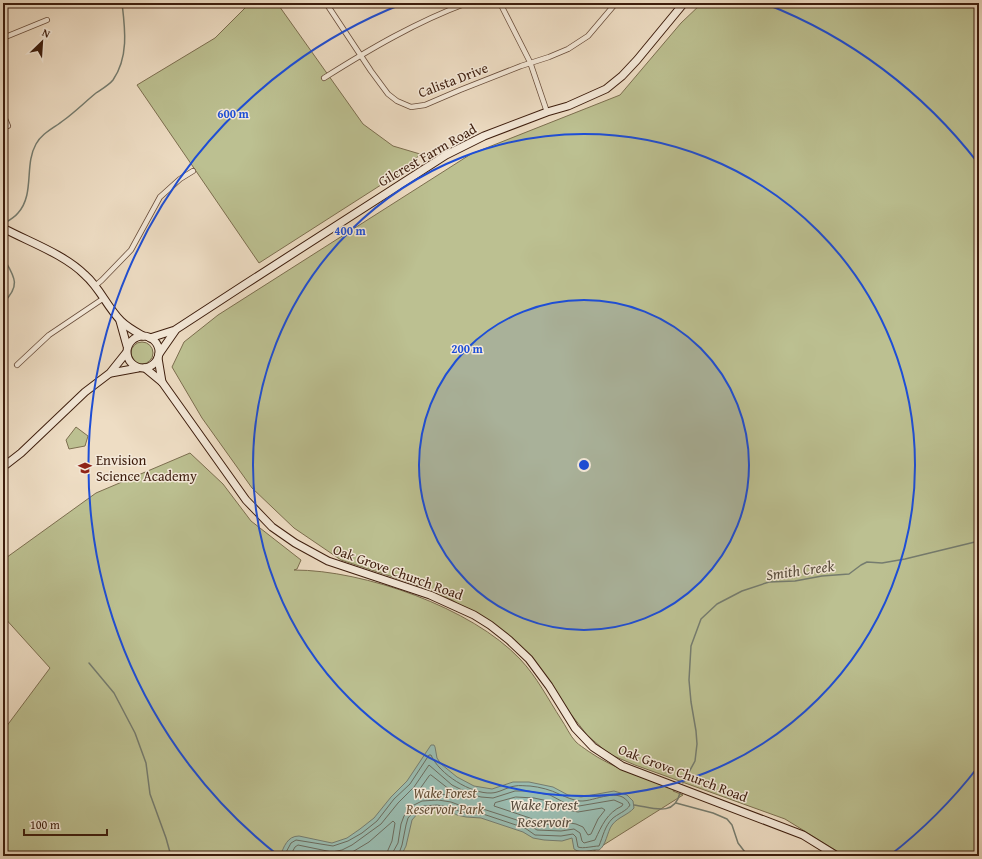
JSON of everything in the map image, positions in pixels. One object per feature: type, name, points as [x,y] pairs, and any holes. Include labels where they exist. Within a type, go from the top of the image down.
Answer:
[{"type":"main road","name":"Gilcrest Farm Road","points":[[147,337],[175,330],[446,155],[484,136],[547,112],[568,106],[606,89],[622,76],[637,60],[684,3]]},
{"type":"main road","points":[[3,228],[71,264],[85,275],[95,286],[120,320],[129,328],[157,344],[158,356],[153,365],[110,373]]},
{"type":"main road","points":[[120,320],[130,363],[142,368]]},
{"type":"main road","name":"Gilcrest Farm Road","points":[[158,356],[175,330]]},
{"type":"main road","points":[[3,467],[85,392],[110,373],[134,339],[147,337]]},
{"type":"main road","name":"Oak Grove Church Road","points":[[158,356],[162,382]]},
{"type":"main road","name":"Oak Grove Church Road","points":[[142,368],[156,375],[162,382],[246,500],[272,527],[288,539],[309,552],[328,561],[408,586],[453,604],[496,629],[513,642],[549,686],[575,728],[593,747],[606,757],[622,766],[803,835],[837,856]]},
{"type":"street","name":"Calista Drive","points":[[326,3],[388,94],[397,101],[411,106],[426,105],[530,62],[549,58],[568,49],[588,36],[616,3]]},
{"type":"street","points":[[324,78],[360,55],[413,26],[467,3]]},
{"type":"street","points":[[500,3],[530,62],[547,112]]},
{"type":"street","points":[[3,38],[47,20]]},
{"type":"street","points":[[3,114],[8,126]]},
{"type":"street","points":[[95,286],[131,250],[160,197],[180,179],[193,171]]},
{"type":"street","points":[[17,365],[49,336],[104,298]]},
{"type":"green space","points":[[250,3],[277,3],[363,124],[393,146],[420,154],[409,167],[259,263],[137,85],[215,38]]},
{"type":"green space","points":[[702,3],[979,3],[979,856],[845,856],[785,819],[635,765],[609,754],[587,735],[514,640],[452,600],[408,582],[341,560],[294,528],[252,488],[202,418],[172,367],[184,342],[218,315],[471,154],[620,95],[681,23]]},
{"type":"green space","points":[[142,342],[150,345],[153,353],[150,361],[142,364],[134,361],[131,353],[134,345]]},
{"type":"green space","points":[[76,427],[88,436],[85,446],[69,449],[66,440]]},
{"type":"green space","name":"Wake Forest Reservoir Park","points":[[190,453],[223,484],[251,521],[301,560],[297,569],[294,570],[322,572],[352,577],[384,585],[415,595],[446,608],[474,624],[499,641],[520,659],[532,673],[576,742],[608,763],[630,773],[674,789],[673,791],[683,795],[586,856],[3,856],[3,731],[50,668],[3,616],[3,560],[96,493]]},
{"type":"water","name":"Wake Forest Reservoir","points":[[431,745],[434,745],[437,758],[441,764],[457,777],[474,786],[492,789],[513,782],[529,782],[553,787],[568,795],[581,797],[614,791],[627,795],[633,801],[634,808],[612,825],[603,845],[599,850],[580,852],[574,849],[572,838],[562,841],[533,838],[523,832],[481,818],[466,817],[457,815],[448,810],[436,809],[424,810],[418,813],[412,820],[406,846],[401,856],[280,856],[286,843],[295,836],[332,843],[347,838],[360,829],[374,818],[391,797],[407,781]]},
{"type":"waterway","points":[[3,224],[15,216],[23,205],[28,188],[32,152],[39,140],[96,93],[110,84],[118,71],[122,62],[125,42],[122,3]]},
{"type":"waterway","points":[[3,257],[13,275],[14,280],[13,291],[3,303]]},
{"type":"waterway","name":"Smith Creek","points":[[683,783],[695,761],[697,744],[689,680],[691,646],[701,619],[717,604],[742,591],[769,582],[795,581],[822,576],[849,574],[867,562],[882,563],[905,559],[979,541]]},
{"type":"waterway","points":[[89,663],[114,693],[135,733],[146,763],[150,794],[171,856]]},
{"type":"waterway","name":"Smith Creek","points":[[634,805],[654,809],[667,808],[673,806],[680,793]]},
{"type":"waterway","points":[[676,803],[713,813],[727,819],[732,825],[738,843],[748,856]]},
{"type":"place","name":"Envision Science Academy","points":[[85,468]]}]
